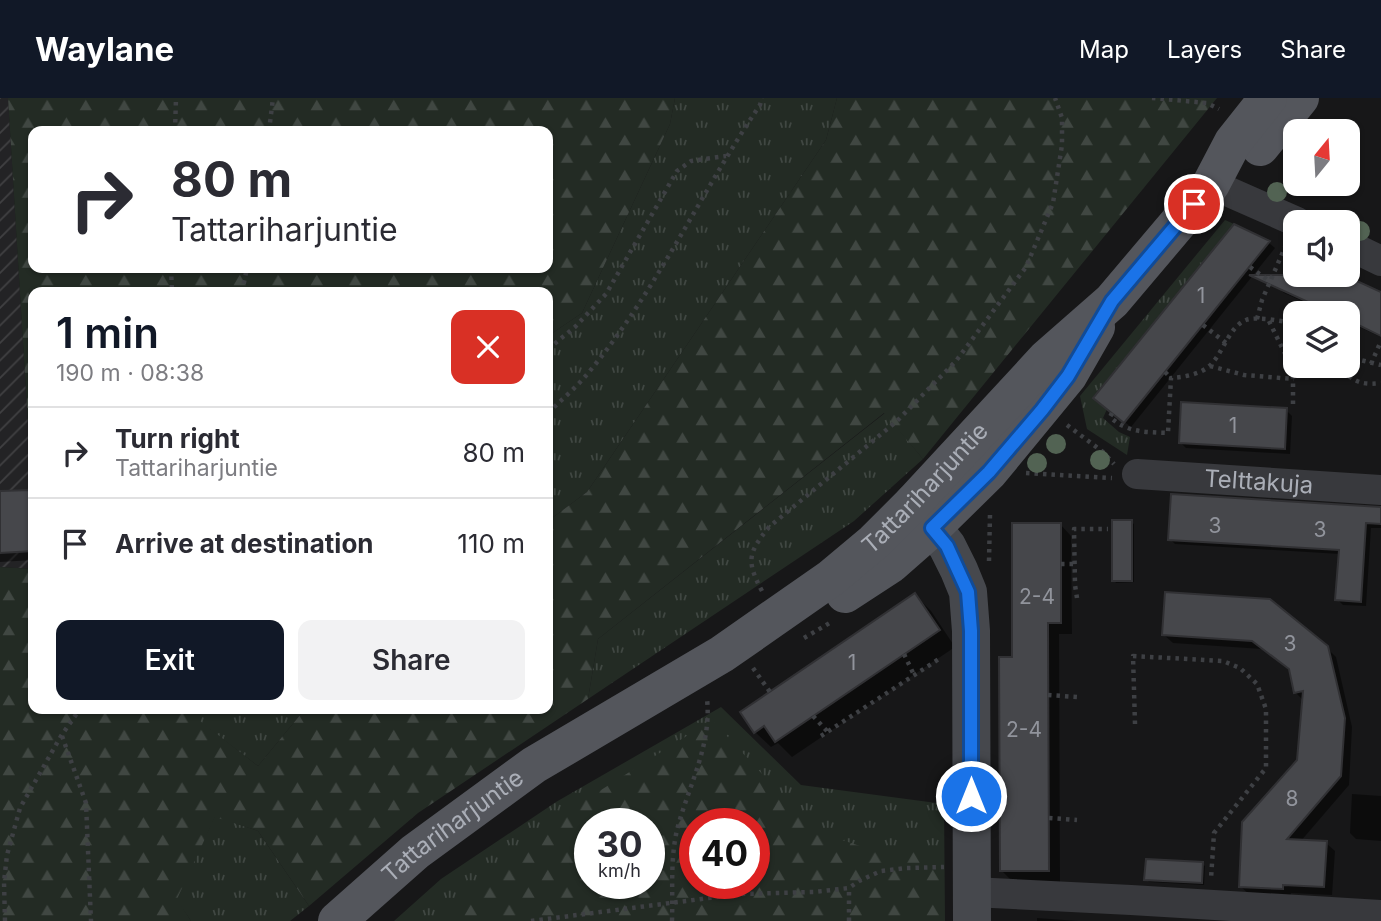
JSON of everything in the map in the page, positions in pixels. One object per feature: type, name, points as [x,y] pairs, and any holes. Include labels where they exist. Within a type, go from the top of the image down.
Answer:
[{"type":"main road","name":"Tattariharjuntie","points":[[337,921],[415,852],[534,765],[737,661],[891,564],[923,515],[989,472],[1062,384],[1112,301],[1211,184],[1233,142],[1268,98]]},
{"type":"main road","name":"Tattariharjuntie","points":[[1211,184],[1252,156],[1300,98]]},
{"type":"street","points":[[1211,184],[1283,227]]},
{"type":"street","points":[[1360,251],[1381,261]]},
{"type":"street","name":"Telttakuja","points":[[1137,474],[1381,490]]},
{"type":"street","points":[[923,515],[947,546],[968,592],[971,631],[964,893],[1381,915]]},
{"type":"path","points":[[174,126],[176,98]]},
{"type":"path","points":[[270,126],[273,98]]},
{"type":"path","points":[[553,408],[589,373],[632,313],[762,98]]},
{"type":"path","points":[[765,598],[752,572],[755,544],[769,527],[897,421],[917,401],[956,361],[1026,267],[1053,203],[1062,145],[1062,118],[1055,98]]},
{"type":"path","points":[[1152,98],[1207,103],[1223,111],[1228,104]]},
{"type":"path","points":[[553,345],[575,327],[606,294],[677,171],[691,161],[727,156]]},
{"type":"path","points":[[1257,319],[1269,281],[1283,251]]},
{"type":"path","points":[[1250,267],[1269,281]]},
{"type":"path","points":[[1171,378],[1199,372],[1210,366],[1237,326],[1246,320],[1283,322]]},
{"type":"path","points":[[1268,320],[1283,348]]},
{"type":"path","points":[[1203,325],[1226,343]]},
{"type":"path","points":[[1371,364],[1381,341]]},
{"type":"path","points":[[1360,360],[1381,365]]},
{"type":"path","points":[[1210,366],[1244,375],[1294,379],[1293,404]]},
{"type":"path","points":[[1112,413],[1110,417],[1137,432],[1168,433],[1171,378],[1165,372]]},
{"type":"path","points":[[1351,378],[1366,385],[1381,383]]},
{"type":"path","points":[[1066,424],[1103,452],[1121,470],[1137,474]]},
{"type":"path","points":[[1025,473],[1119,479],[1137,474]]},
{"type":"path","points":[[1077,598],[1074,585],[1074,529],[1108,529]]},
{"type":"path","points":[[1061,564],[1074,564]]},
{"type":"path","points":[[904,654],[914,675]]},
{"type":"path","points":[[821,736],[946,654]]},
{"type":"path","points":[[1135,724],[1133,656],[1223,661],[1240,668],[1257,684],[1266,709],[1266,768],[1214,833],[1210,905]]},
{"type":"path","points":[[737,661],[770,692]]},
{"type":"path","points":[[672,921],[672,866],[676,833],[706,735],[706,695]]},
{"type":"path","points":[[1048,695],[1077,697]]},
{"type":"path","points":[[5,921],[4,882],[7,855],[20,808],[76,714]]},
{"type":"path","points":[[813,716],[827,731]]},
{"type":"path","points":[[61,736],[86,803],[91,921]]},
{"type":"path","points":[[1049,818],[1077,820]]},
{"type":"path","points":[[531,921],[740,894],[849,888],[881,871],[906,868],[964,893]]},
{"type":"path","points":[[849,888],[849,921]]},
{"type":"shaded area","points":[[0,98],[8,98],[28,424],[28,569],[0,567]]},
{"type":"green space","points":[[8,98],[675,98],[670,124],[582,313],[553,333],[553,287],[28,287],[28,424]]},
{"type":"green space","points":[[675,98],[837,98],[826,140],[587,492],[553,517],[553,333],[582,313],[670,124]]},
{"type":"green space","points":[[837,98],[1217,98],[923,459],[884,413],[598,639],[588,699],[418,813],[309,906],[258,831],[215,817],[177,899],[191,921],[0,921],[0,567],[28,569],[28,714],[201,714],[200,721],[258,766],[301,714],[553,714],[553,517],[587,492],[826,140]]},
{"type":"green space","points":[[1225,220],[1234,224],[1093,397],[1107,409],[1103,418],[1119,432],[1130,437],[1127,455],[1087,429],[1080,396]]},
{"type":"green space","points":[[885,413],[923,459],[854,521],[588,699],[598,639]]},
{"type":"green space","points":[[721,707],[801,785],[944,804],[945,921],[394,921],[441,879],[556,802]]},
{"type":"green space","points":[[200,714],[301,714],[258,766],[199,721]]},
{"type":"green space","points":[[712,720],[815,831],[887,855],[942,848],[940,921],[446,921],[536,831]]},
{"type":"green space","points":[[215,816],[258,831],[309,906],[290,921],[191,921],[176,899]]},
{"type":"building","points":[[1234,224],[1270,241],[1124,423],[1093,398]]},
{"type":"building","points":[[1249,275],[1283,275],[1283,287],[1360,287],[1360,282],[1381,292],[1381,336],[1360,326],[1360,301],[1306,301]]},
{"type":"building","points":[[1181,402],[1287,408],[1285,449],[1179,443]]},
{"type":"building","points":[[28,490],[28,551],[0,553],[0,491]]},
{"type":"building","points":[[1171,494],[1381,507],[1381,524],[1366,523],[1361,602],[1335,600],[1339,550],[1168,540]]},
{"type":"building","points":[[1112,520],[1132,520],[1132,581],[1112,581]]},
{"type":"building","points":[[1012,523],[1061,523],[1061,623],[1048,623],[1049,871],[1000,871],[999,657],[1012,657]]},
{"type":"building","points":[[1165,592],[1270,599],[1328,646],[1345,718],[1341,776],[1287,839],[1327,841],[1324,887],[1239,887],[1242,822],[1297,760],[1303,691],[1294,693],[1289,669],[1252,641],[1162,635]]},
{"type":"building","points":[[915,593],[940,630],[775,742],[764,726],[754,733],[740,712]]},
{"type":"building","points":[[1146,859],[1203,862],[1202,883],[1144,880]]},
{"type":"route","points":[[971,796],[971,631],[968,592],[947,546],[932,528],[989,472],[1042,410],[1068,376],[1112,301],[1194,204]]}]
